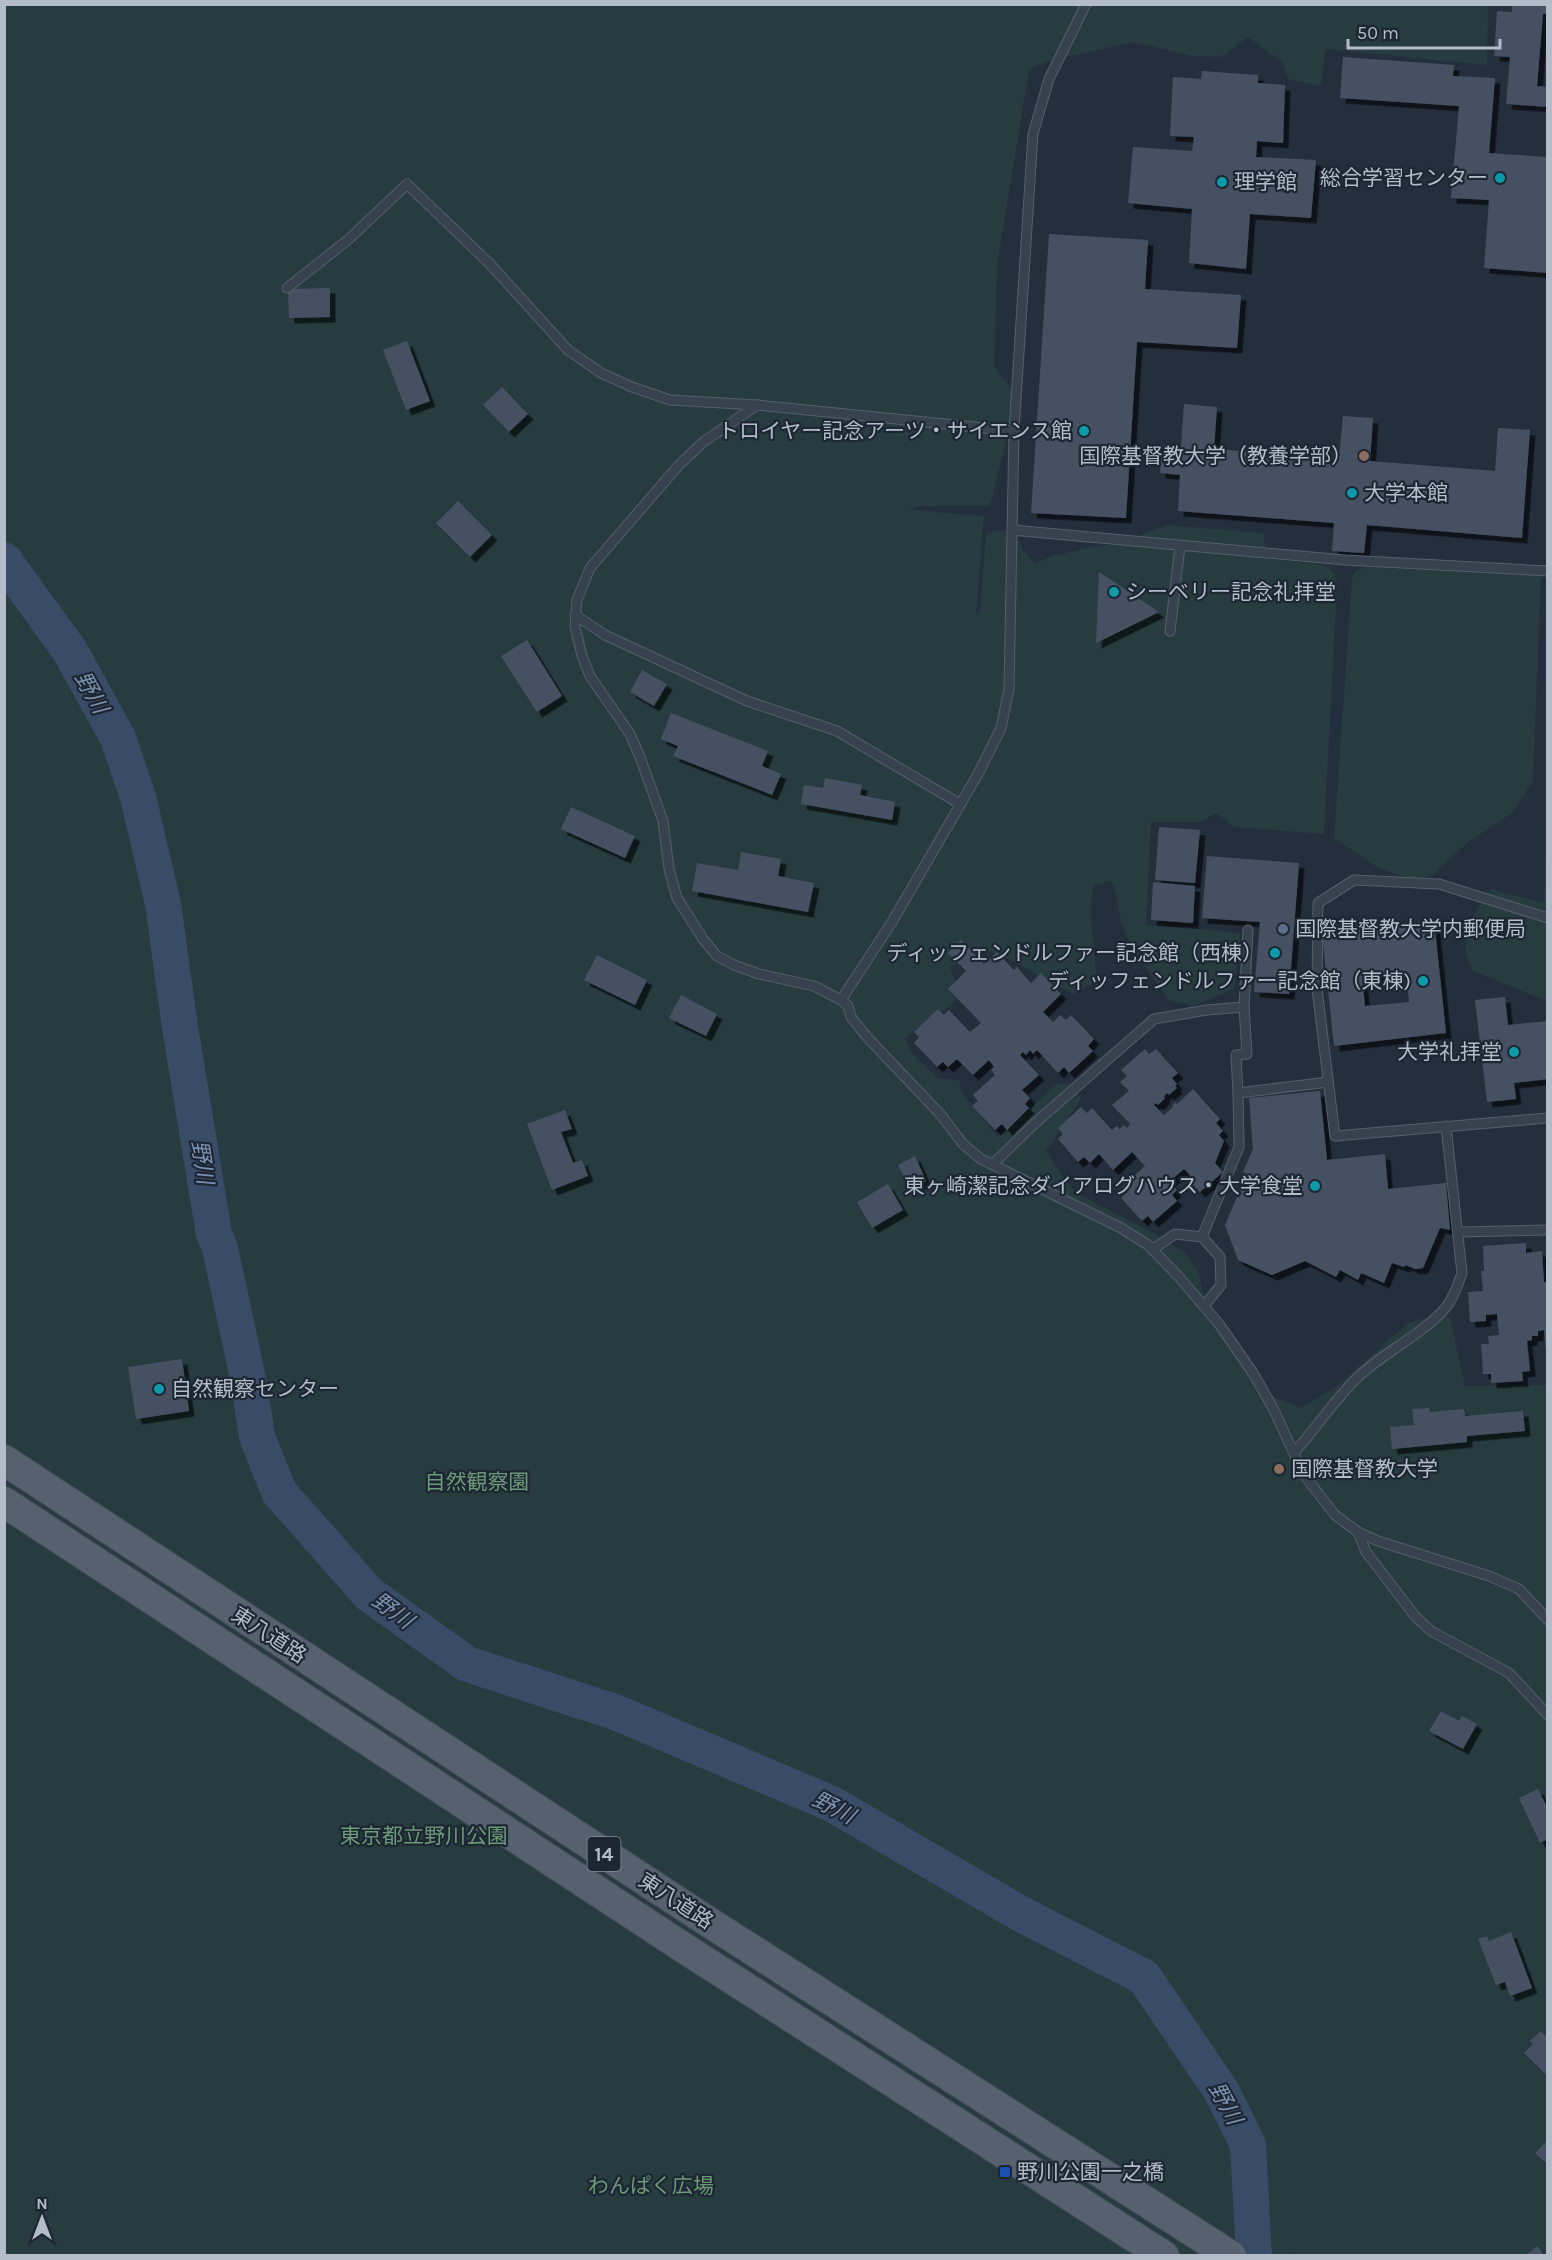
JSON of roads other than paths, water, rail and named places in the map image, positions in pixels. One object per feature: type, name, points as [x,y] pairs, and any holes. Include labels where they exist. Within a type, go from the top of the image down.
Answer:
[{"type":"main road","name":"東八道路","points":[[4,1461],[705,1919],[1220,2248]]},
{"type":"main road","name":"東八道路","points":[[4,1502],[674,1942],[1164,2256]]},
{"type":"lane","points":[[842,1000],[960,804],[1001,728],[1009,689],[1014,431],[1033,134],[1048,79],[1086,4]]},
{"type":"lane","points":[[287,288],[349,239],[407,184],[490,264],[568,350],[601,373],[632,387],[670,400],[757,405],[1014,431]]},
{"type":"lane","points":[[757,405],[702,443],[679,465],[590,568],[577,600],[575,627],[582,656],[590,676],[630,734],[663,821],[669,869],[677,898],[703,939],[717,956],[734,965],[759,974],[814,986],[842,1000],[867,1037],[934,1107],[963,1144],[981,1159],[1121,1228],[1152,1250],[1204,1305],[1253,1373],[1304,1475],[1335,1515],[1358,1532],[1378,1542],[1502,1580],[1519,1589],[1548,1620]]},
{"type":"lane","points":[[1012,530],[1344,560],[1548,571]]},
{"type":"lane","points":[[1170,631],[1180,546]]},
{"type":"lane","points":[[576,615],[605,635],[747,701],[837,731],[960,804]]},
{"type":"lane","points":[[1548,918],[1439,884],[1354,880],[1318,903],[1317,989],[1335,1136],[1548,1118]]},
{"type":"lane","points":[[1202,1237],[1239,1147],[1236,1055],[1247,1054],[1244,1007],[1248,930]]},
{"type":"lane","points":[[992,1165],[1035,1123],[1154,1019],[1244,1007]]},
{"type":"lane","points":[[1238,1094],[1328,1082]]},
{"type":"lane","points":[[1294,1453],[1353,1382],[1371,1365],[1429,1323],[1447,1306],[1457,1287],[1462,1273],[1446,1126]]},
{"type":"lane","points":[[1458,1232],[1548,1230]]},
{"type":"lane","points":[[1152,1250],[1175,1234],[1202,1237],[1220,1257],[1221,1285],[1204,1305]]},
{"type":"lane","points":[[1358,1532],[1366,1552],[1415,1616],[1431,1631],[1509,1673],[1548,1715]]},
{"type":"waterway","name":"野川","points":[[4,560],[70,651],[118,738],[138,797],[163,904],[180,1027],[214,1234],[220,1248],[250,1388],[257,1437],[279,1492],[369,1594],[467,1664],[615,1712],[832,1804],[1021,1914],[1144,1977],[1222,2092],[1248,2145],[1254,2256]]},
{"type":"place","name":"総合学習センター","points":[[1500,178]]},
{"type":"place","name":"理学館","points":[[1222,182]]},
{"type":"place","name":"トロイヤー記念アーツ・サイエンス館","points":[[1084,431]]},
{"type":"place","name":"国際基督教大学（教養学部）","points":[[1364,456]]},
{"type":"place","name":"大学本館","points":[[1352,493]]},
{"type":"place","name":"シーベリー記念礼拝堂","points":[[1114,592]]},
{"type":"place","name":"国際基督教大学内郵便局","points":[[1283,929]]},
{"type":"place","name":"ディッフェンドルファー記念館（西棟）","points":[[1275,953]]},
{"type":"place","name":"ディッフェンドルファー記念館（東棟)","points":[[1423,981]]},
{"type":"place","name":"大学礼拝堂","points":[[1514,1052]]},
{"type":"place","name":"東ヶ崎潔記念ダイアログハウス・大学食堂","points":[[1315,1186]]},
{"type":"place","name":"自然観察センター","points":[[159,1389]]},
{"type":"place","name":"国際基督教大学","points":[[1279,1469]]},
{"type":"place","name":"野川公園一之橋","points":[[1005,2172]]},
{"type":"park label","name":"自然観察園","points":[[477,1482]]},
{"type":"park label","name":"東京都立野川公園","points":[[424,1836]]},
{"type":"park label","name":"わんぱく広場","points":[[651,2186]]}]
